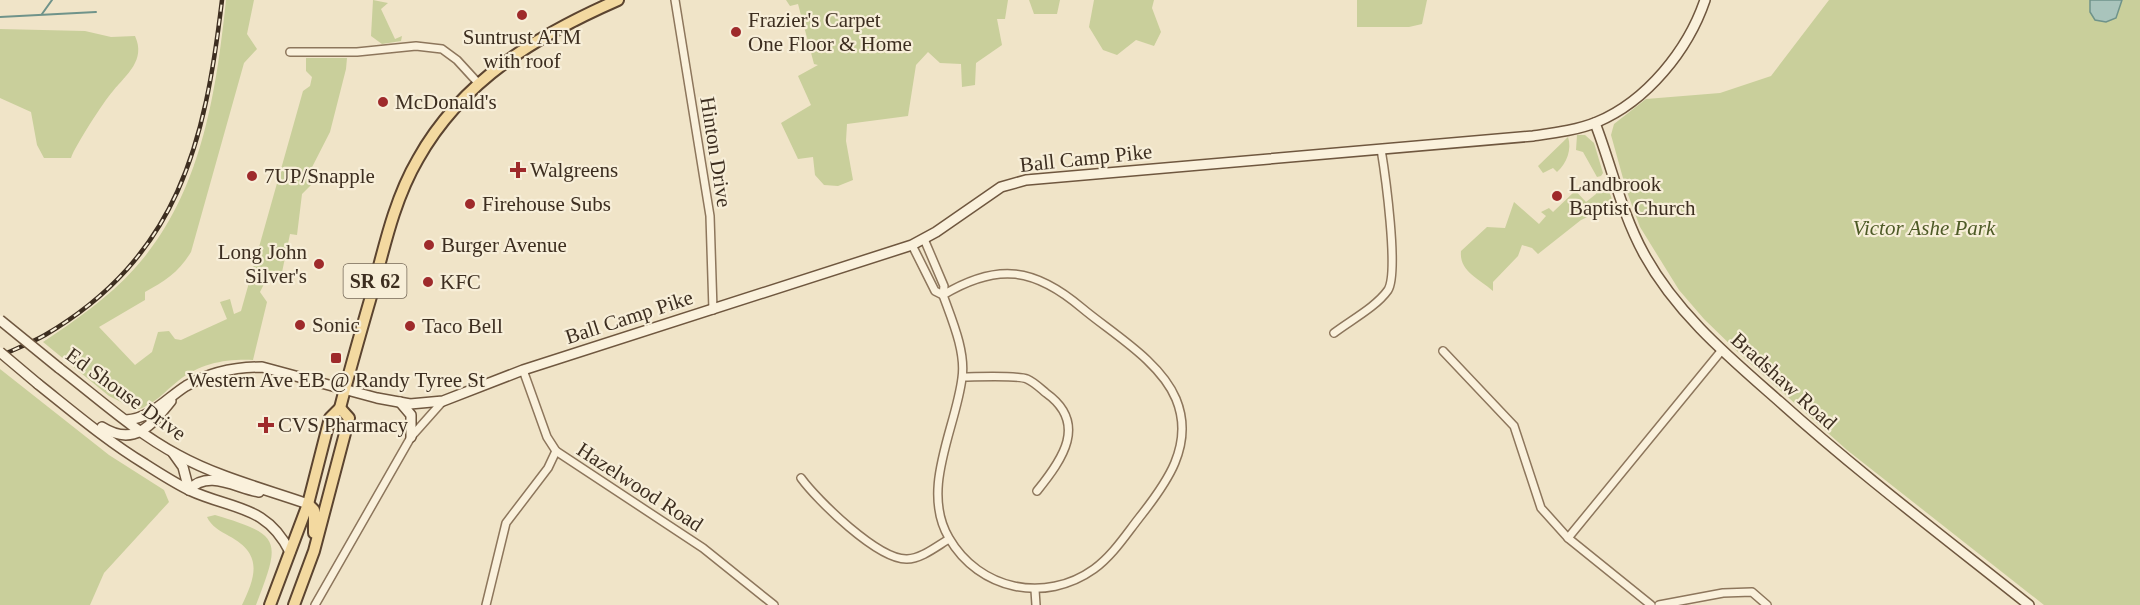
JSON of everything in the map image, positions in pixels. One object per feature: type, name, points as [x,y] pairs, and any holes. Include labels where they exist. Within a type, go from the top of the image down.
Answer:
[{"type":"main road","name":"SR 62","points":[[270,605],[308,504],[330,418],[340,408],[402,194],[417,160],[441,125],[479,84],[548,32],[618,0]]},
{"type":"main road","points":[[294,605],[314,551],[349,418],[340,408]]},
{"type":"main road","points":[[308,504],[314,510],[316,521],[314,551]]},
{"type":"street","name":"Hinton Drive","points":[[675,0],[710,216],[713,310]]},
{"type":"street","name":"Ball Camp Pike","points":[[315,605],[411,437],[443,401],[523,370],[912,244],[924,239],[1001,187],[1026,180],[1533,136],[1595,123],[1630,101],[1665,69],[1690,36],[1705,0]]},
{"type":"street","points":[[290,52],[357,52],[416,46],[442,50],[457,60],[479,84]]},
{"type":"street","name":"Bradshaw Road","points":[[1595,123],[1621,205],[1645,255],[1684,312],[1722,350],[1841,456],[2029,605]]},
{"type":"street","points":[[1334,333],[1383,297],[1391,282],[1388,200],[1381,148]]},
{"type":"street","points":[[924,239],[944,286],[943,295],[961,353],[963,377],[937,495],[942,525],[949,539],[982,573],[1011,585],[1035,590],[1073,581],[1107,559],[1172,472],[1181,444],[1180,410],[1168,383],[1156,370],[1064,292],[1038,278],[998,273],[976,279],[943,295]]},
{"type":"street","points":[[912,244],[935,291],[943,295]]},
{"type":"street","name":"Ed Shouse Drive","points":[[0,320],[141,432],[172,452],[197,465],[308,504]]},
{"type":"street","points":[[1568,538],[1722,350]]},
{"type":"street","points":[[1443,351],[1514,426],[1541,508],[1568,538],[1651,605]]},
{"type":"street","name":"Ed Shouse Drive","points":[[0,352],[62,403],[142,462],[189,490],[264,518],[281,533],[290,552]]},
{"type":"street","points":[[126,420],[143,416],[204,376],[246,367],[262,367],[400,402],[424,404],[443,401]]},
{"type":"street","name":"Hazelwood Road","points":[[523,370],[546,437],[556,451],[703,548],[774,605]]},
{"type":"street","points":[[963,377],[1026,378],[1055,399],[1070,424],[1068,446],[1055,469],[1037,491]]},
{"type":"street","points":[[62,403],[79,409],[110,431],[121,435],[141,432],[159,416],[178,392]]},
{"type":"street","points":[[400,402],[411,415],[411,437]]},
{"type":"street","points":[[486,605],[506,523],[548,468],[556,451]]},
{"type":"street","points":[[172,452],[183,466],[189,490],[199,483],[212,479],[256,492],[276,493]]},
{"type":"street","points":[[801,477],[815,497],[891,556],[908,559],[949,539]]},
{"type":"street","points":[[1035,590],[1036,605]]},
{"type":"street","points":[[1659,605],[1723,593],[1752,592],[1767,605]]},
{"type":"green space","points":[[226,0],[254,0],[247,34],[257,49],[244,63],[191,252],[171,275],[145,292],[145,300],[99,327],[135,365],[152,352],[158,332],[169,331],[175,339],[181,340],[227,319],[220,302],[230,299],[234,314],[241,311],[303,91],[310,86],[312,77],[306,71],[306,58],[347,58],[346,69],[330,132],[306,179],[313,183],[302,194],[297,235],[290,234],[281,277],[268,276],[260,292],[267,302],[253,360],[223,361],[204,366],[178,381],[154,401],[137,410],[109,396],[43,342],[91,308],[125,279],[157,239],[176,209],[202,142],[217,71]]},
{"type":"green space","points":[[373,0],[388,3],[381,9],[395,39],[402,36],[401,41],[382,44],[371,36]]},
{"type":"green space","points":[[786,0],[1008,0],[1005,19],[997,19],[1002,45],[976,63],[975,85],[962,87],[961,64],[940,63],[928,52],[916,65],[908,116],[847,124],[846,141],[853,180],[838,186],[824,185],[815,175],[813,157],[798,159],[781,123],[811,105],[798,76],[818,65],[814,64],[798,4],[790,6]]},
{"type":"green space","points":[[1029,0],[1060,0],[1057,14],[1034,14]]},
{"type":"green space","points":[[1094,0],[1154,0],[1152,8],[1161,32],[1154,46],[1136,40],[1117,55],[1103,50],[1089,27]]},
{"type":"green space","points":[[1357,0],[1427,0],[1422,24],[1409,27],[1357,27]]},
{"type":"green space","name":"Victor Ashe Park","points":[[1829,0],[2140,0],[2140,605],[2044,605],[1847,450],[1742,356],[1704,319],[1679,290],[1640,227],[1626,189],[1611,135],[1614,124],[1646,99],[1720,93],[1771,76]]},
{"type":"green space","points":[[0,29],[85,31],[111,37],[135,36],[138,45],[137,59],[103,104],[71,158],[44,158],[37,145],[31,112],[0,98]]},
{"type":"green space","points":[[1577,135],[1585,135],[1594,143],[1603,173],[1601,176],[1597,177],[1583,152],[1576,150]]},
{"type":"green space","points":[[1568,137],[1569,151],[1564,164],[1557,172],[1553,168],[1543,173],[1538,166]]},
{"type":"green space","points":[[1603,184],[1607,186],[1613,202],[1611,206],[1581,220],[1538,254],[1532,248],[1522,245],[1518,256],[1493,282],[1493,291],[1471,274],[1463,264],[1461,251],[1487,227],[1505,228],[1514,202],[1539,224],[1546,216],[1541,212],[1549,208],[1553,212],[1574,192],[1572,187],[1586,202],[1596,194],[1596,188]]},
{"type":"green space","points":[[0,369],[109,455],[164,490],[169,502],[104,573],[90,605],[0,605]]},
{"type":"green space","points":[[215,515],[253,528],[264,535],[270,543],[272,553],[270,566],[256,605],[242,605],[251,585],[254,566],[252,558],[240,543],[211,523],[207,517]]},
{"type":"water","points":[[2090,0],[2122,0],[2116,18],[2106,22],[2095,20],[2090,12]]},
{"type":"waterway","points":[[42,14],[52,0]]},
{"type":"waterway","points":[[0,17],[96,12]]},
{"type":"railway","points":[[0,356],[45,335],[90,304],[127,269],[155,232],[177,192],[194,148],[206,102],[222,0]]},
{"type":"place","name":"Suntrust ATM with roof","points":[[522,15]]},
{"type":"place","name":"Frazier's Carpet One Floor & Home","points":[[736,32]]},
{"type":"place","name":"McDonald's","points":[[383,102]]},
{"type":"place","name":"Walgreens","points":[[518,170]]},
{"type":"place","name":"7UP/Snapple","points":[[252,176]]},
{"type":"place","name":"Landbrook Baptist Church","points":[[1557,196]]},
{"type":"place","name":"Firehouse Subs","points":[[470,204]]},
{"type":"place","name":"Burger Avenue","points":[[429,245]]},
{"type":"place","name":"Long John Silver's","points":[[319,264]]},
{"type":"place","name":"KFC","points":[[428,282]]},
{"type":"place","name":"Sonic","points":[[300,325]]},
{"type":"place","name":"Taco Bell","points":[[410,326]]},
{"type":"place","name":"Western Ave EB @ Randy Tyree St","points":[[336,358]]},
{"type":"place","name":"CVS Pharmacy","points":[[266,425]]}]
